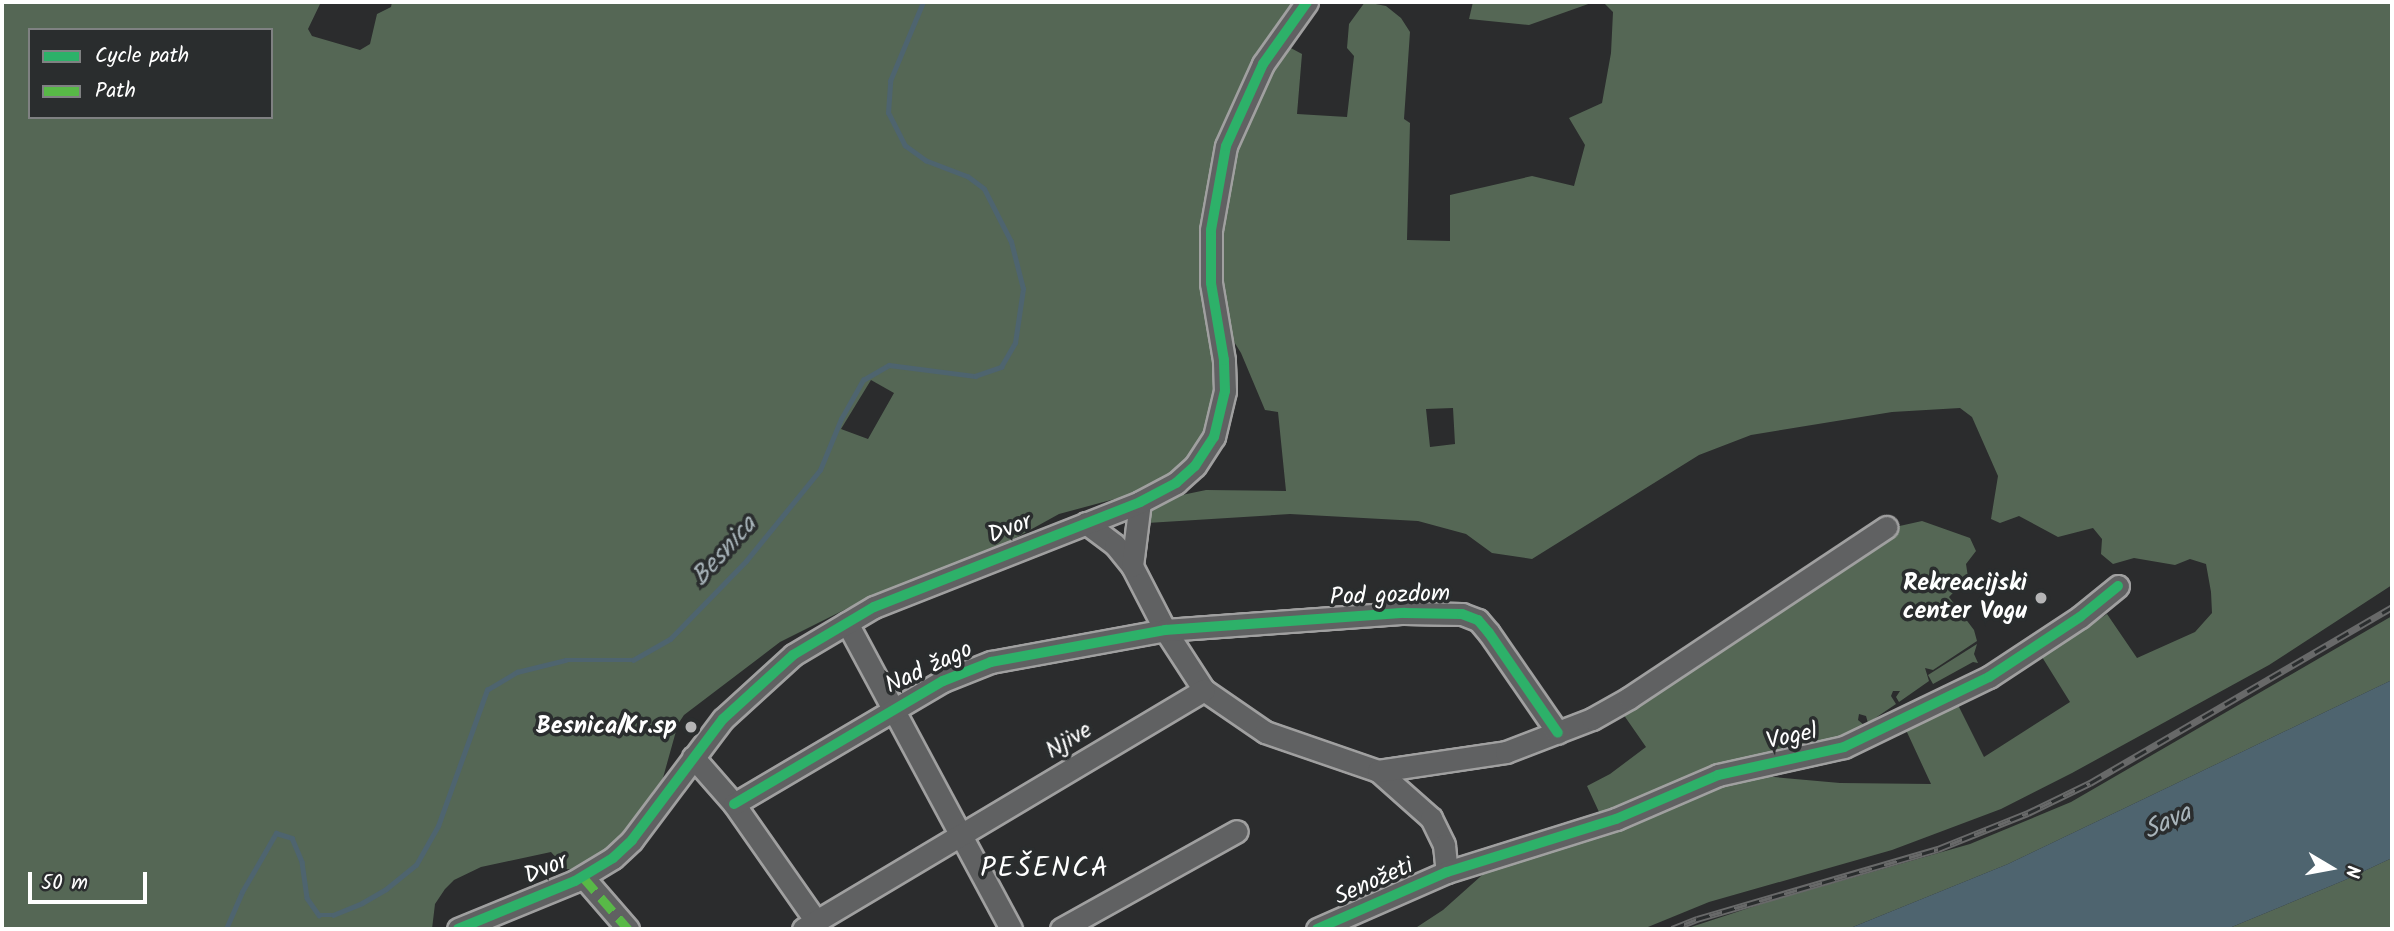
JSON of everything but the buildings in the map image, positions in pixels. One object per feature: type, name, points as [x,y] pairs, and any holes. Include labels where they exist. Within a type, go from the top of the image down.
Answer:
[{"type":"street","name":"Dvor","points":[[458,929],[579,879],[613,858],[632,840],[723,719],[780,666],[847,624],[911,592],[1140,502],[1176,483],[1195,466],[1214,437],[1225,391],[1224,360],[1211,283],[1211,230],[1226,146],[1263,64],[1307,2]]},
{"type":"street","points":[[1132,566],[1140,502]]},
{"type":"street","points":[[1087,523],[1115,545],[1132,566],[1165,630],[1204,690],[1265,732],[1378,771],[1431,818],[1444,845],[1447,872]]},
{"type":"street","points":[[1378,771],[1495,755],[1558,733],[1629,698],[1886,527]]},
{"type":"street","name":"Vogel","points":[[1447,872],[1616,819],[1718,775],[1853,743],[1989,677],[2080,617],[2118,586]]},
{"type":"street","name":"Pod gozdom","points":[[1165,630],[1404,613],[1462,614],[1478,620],[1489,632],[1558,733]]},
{"type":"street","name":"Nad žago","points":[[847,624],[961,836]]},
{"type":"street","name":"Nad žago","points":[[734,804],[891,709],[943,681],[991,662],[1165,630]]},
{"type":"street","name":"Njive","points":[[809,925],[1204,690]]},
{"type":"street","points":[[693,757],[734,804],[809,925]]},
{"type":"street","points":[[1061,929],[1237,831]]},
{"type":"street","points":[[961,836],[1010,929]]},
{"type":"street","name":"Senožeti","points":[[1317,929],[1447,872]]},
{"type":"street","points":[[495,929],[510,920],[560,902],[579,879],[628,929]]},
{"type":"green space","points":[[2,2],[321,2],[308,29],[312,36],[360,50],[370,44],[377,14],[391,7],[392,2],[1294,2],[1251,68],[1220,140],[1206,194],[1201,240],[1217,388],[1205,432],[1177,470],[1137,493],[1059,514],[1001,546],[864,600],[780,642],[684,715],[678,724],[661,785],[640,816],[606,851],[577,870],[566,869],[551,852],[481,867],[454,880],[445,889],[435,904],[432,929],[2,929]],"holes":[[[871,380],[894,393],[868,439],[841,429]]]},
{"type":"green space","points":[[1365,2],[1386,6],[1401,18],[1410,32],[1404,119],[1410,123],[1407,240],[1450,241],[1450,195],[1532,176],[1574,186],[1585,145],[1569,118],[1602,103],[1611,53],[1613,12],[1603,2],[2392,2],[2392,585],[2269,665],[2072,773],[2001,809],[1892,850],[1709,902],[1643,929],[1414,929],[1443,910],[1490,868],[1731,779],[1762,776],[1840,783],[1931,784],[1906,730],[1958,705],[1984,757],[2070,702],[2042,657],[2107,614],[2137,658],[2195,632],[2212,613],[2211,592],[2206,564],[2190,559],[2175,565],[2134,558],[2113,564],[2101,554],[2102,539],[2093,528],[2058,537],[2019,516],[2000,523],[1991,519],[1998,476],[1972,417],[1960,408],[1892,412],[1751,435],[1699,455],[1532,559],[1492,553],[1466,534],[1418,521],[1290,514],[1147,523],[1149,509],[1173,494],[1206,490],[1286,491],[1278,412],[1265,410],[1241,353],[1226,329],[1217,253],[1234,148],[1270,69],[1287,46],[1302,54],[1297,114],[1347,117],[1354,56],[1347,48],[1349,24]],"holes":[[[1453,408],[1455,444],[1430,447],[1426,409]]]},
{"type":"green space","points":[[1473,2],[1594,2],[1529,25],[1469,19]]},
{"type":"green space","points":[[1922,521],[1970,538],[1976,551],[1966,564],[1968,577],[1949,597],[1974,630],[1977,641],[1933,670],[1925,668],[1929,681],[1899,702],[1896,697],[1900,691],[1893,691],[1891,696],[1896,704],[1868,723],[1866,716],[1859,714],[1858,720],[1864,725],[1840,741],[1774,750],[1715,768],[1578,823],[1599,812],[1587,786],[1610,774],[1646,747],[1621,711],[1895,527]]},
{"type":"green space","points":[[2392,616],[2392,680],[2008,864],[1848,929],[1685,929],[1767,902],[1970,844],[2071,802]]},
{"type":"green space","points":[[1977,644],[1974,654],[1978,663],[1973,662],[1933,684],[1928,675]]},
{"type":"green space","points":[[2392,858],[2392,929],[2227,929],[2345,880]]},
{"type":"water","name":"Sava","points":[[2392,680],[2392,858],[2345,880],[2227,929],[1848,929],[2008,864]]},
{"type":"waterway","name":"Besnica","points":[[226,929],[242,892],[276,833],[292,838],[302,862],[307,898],[319,915],[333,915],[362,903],[386,889],[416,865],[438,826],[487,690],[517,672],[566,660],[633,660],[670,639],[746,561],[820,470],[841,419],[863,380],[889,365],[975,376],[1001,367],[1015,343],[1023,289],[1011,242],[984,189],[968,177],[926,161],[905,146],[888,113],[890,81],[923,2]]},
{"type":"railway","points":[[1672,929],[1697,919],[1938,849],[2028,813],[2090,783],[2392,607]]},
{"type":"marked path","points":[[583,877],[628,929]]},
{"type":"cycle path","points":[[458,929],[575,881],[613,858],[632,840],[723,719],[793,655],[874,607],[1140,502],[1176,483],[1195,466],[1214,437],[1225,391],[1224,360],[1211,283],[1211,230],[1226,146],[1263,64],[1307,2]]},
{"type":"cycle path","points":[[1317,929],[1447,872],[1616,819],[1718,775],[1844,747],[1989,677],[2080,617],[2118,586]]},
{"type":"cycle path","points":[[734,804],[943,681],[991,662],[1165,630],[1404,613],[1462,614],[1478,620],[1489,633],[1558,733]]},
{"type":"place","name":"Rekreacijski center Vogu","points":[[2041,598]]},
{"type":"place","name":"Besnica/Kr.sp","points":[[691,727]]},
{"type":"district","name":"PEŠENCA","points":[[1045,869]]}]
